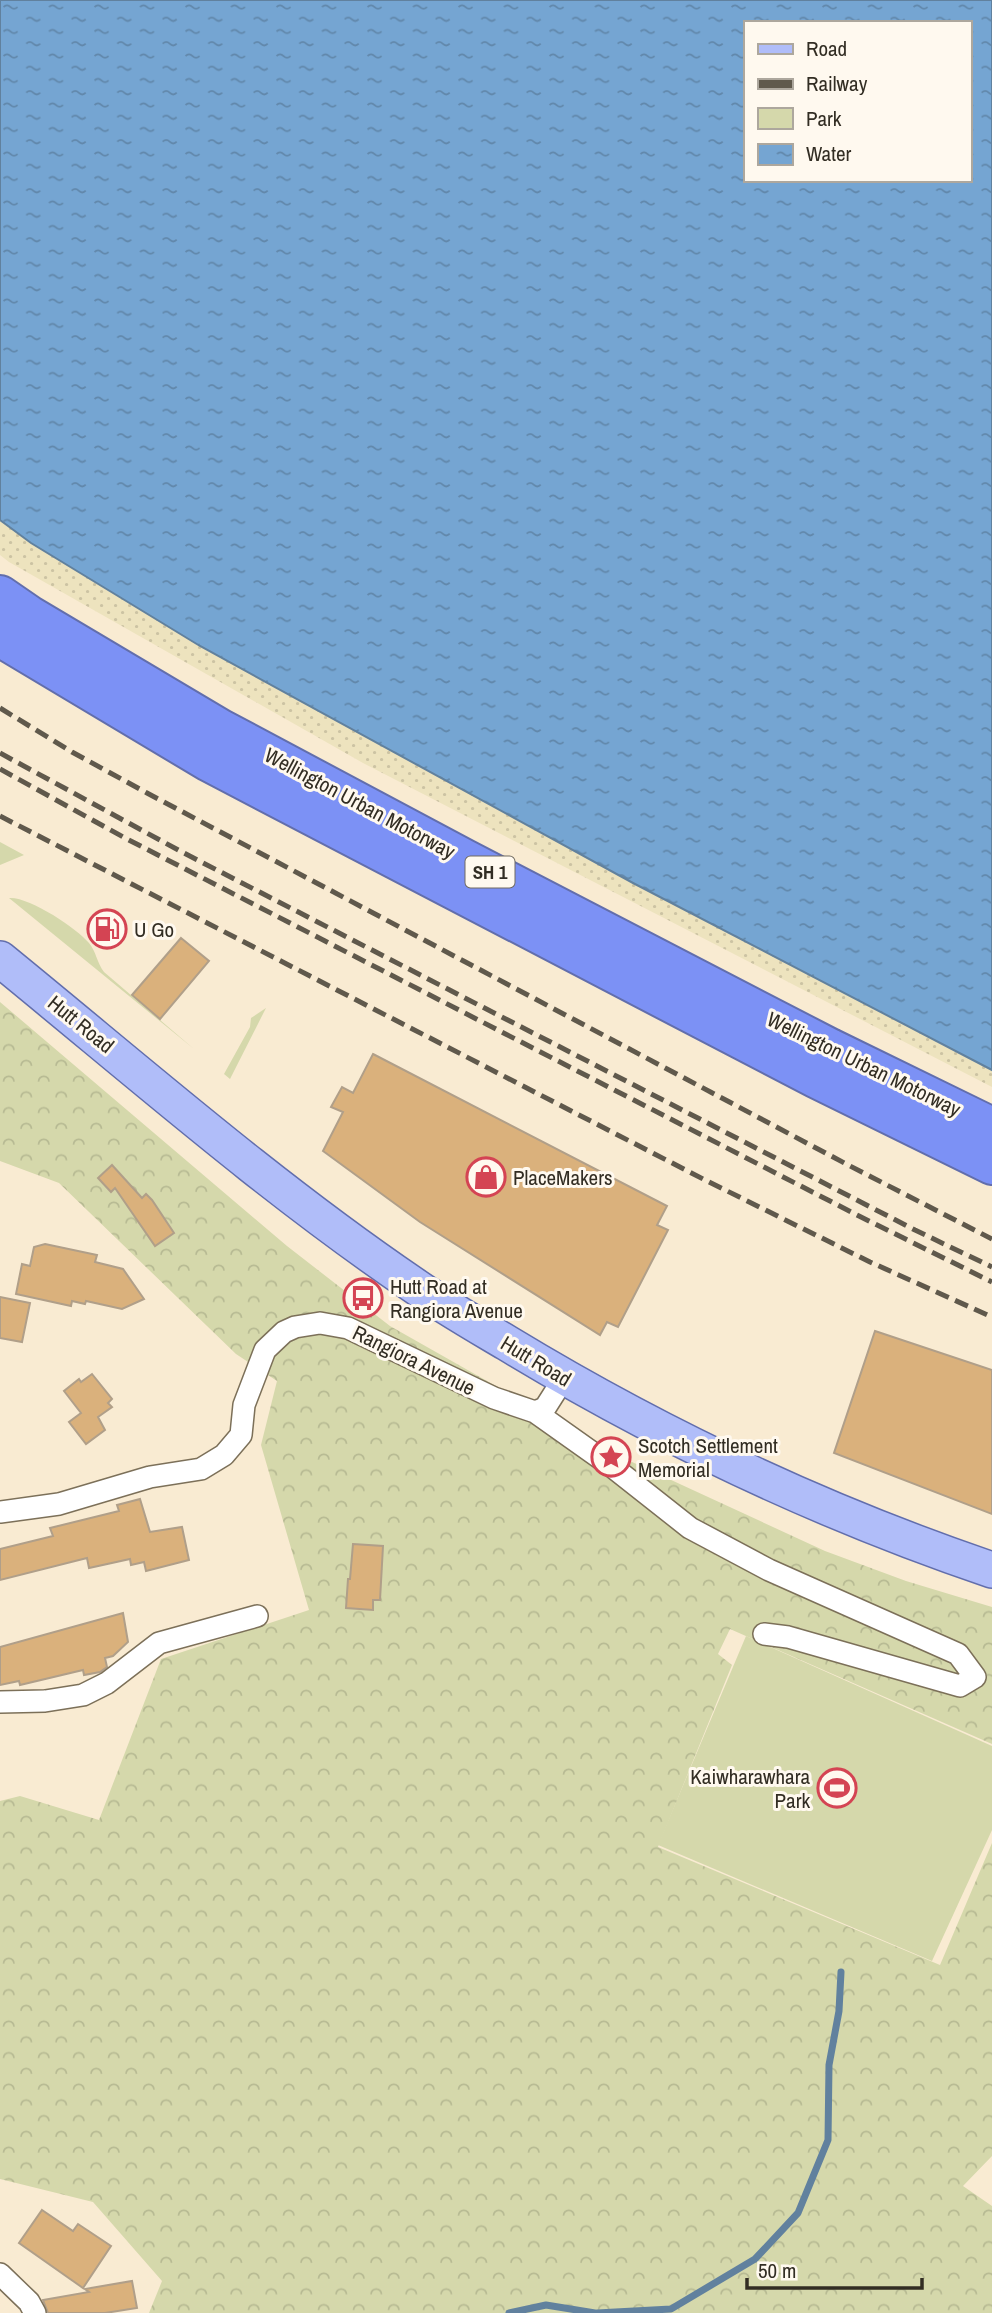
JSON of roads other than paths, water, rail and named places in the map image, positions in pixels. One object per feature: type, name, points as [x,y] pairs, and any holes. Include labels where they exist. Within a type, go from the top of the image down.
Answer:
[{"type":"highway","name":"Wellington Urban Motorway","points":[[0,594],[29,615],[233,736],[830,1048],[992,1127]]},
{"type":"highway","name":"Wellington Urban Motorway","points":[[0,637],[209,762],[803,1072],[992,1165]]},
{"type":"main road","name":"Hutt Road","points":[[0,959],[342,1235],[437,1301],[564,1378],[699,1450],[776,1487],[907,1541],[992,1570]]},
{"type":"street","name":"Rangiora Avenue","points":[[0,1512],[59,1504],[150,1477],[201,1469],[224,1455],[241,1434],[244,1405],[265,1350],[284,1332],[295,1326],[320,1323],[348,1328],[494,1398],[535,1412],[614,1468],[690,1528],[769,1570],[958,1654],[975,1677],[960,1686],[788,1637],[764,1634]]},
{"type":"street","points":[[535,1412],[545,1408],[564,1378]]},
{"type":"street","points":[[0,1702],[55,1700],[83,1695],[107,1683],[159,1643],[257,1616]]},
{"type":"street","points":[[0,2274],[29,2302],[35,2313]]},
{"type":"water","points":[[0,0],[992,0],[992,1070],[633,883],[200,646],[31,543],[0,520]]},
{"type":"waterway","points":[[597,2313],[671,2309],[755,2259],[798,2213],[828,2140],[829,2065],[839,2011],[841,1972]]},
{"type":"waterway","points":[[509,2313],[546,2305],[595,2313]]},
{"type":"railway","points":[[0,708],[147,793],[992,1239]]},
{"type":"railway","points":[[0,753],[180,851],[915,1230],[992,1267]]},
{"type":"railway","points":[[0,769],[125,838],[992,1282]]},
{"type":"railway","points":[[0,816],[705,1180],[870,1262],[992,1317]]},
{"type":"place","name":"U Go","points":[[107,929]]},
{"type":"place","name":"PlaceMakers","points":[[486,1177]]},
{"type":"place","name":"Hutt Road at Rangiora Avenue","points":[[363,1298]]},
{"type":"place","name":"Scotch Settlement Memorial","points":[[611,1457]]},
{"type":"place","name":"Kaiwharawhara Park","points":[[837,1788]]}]
